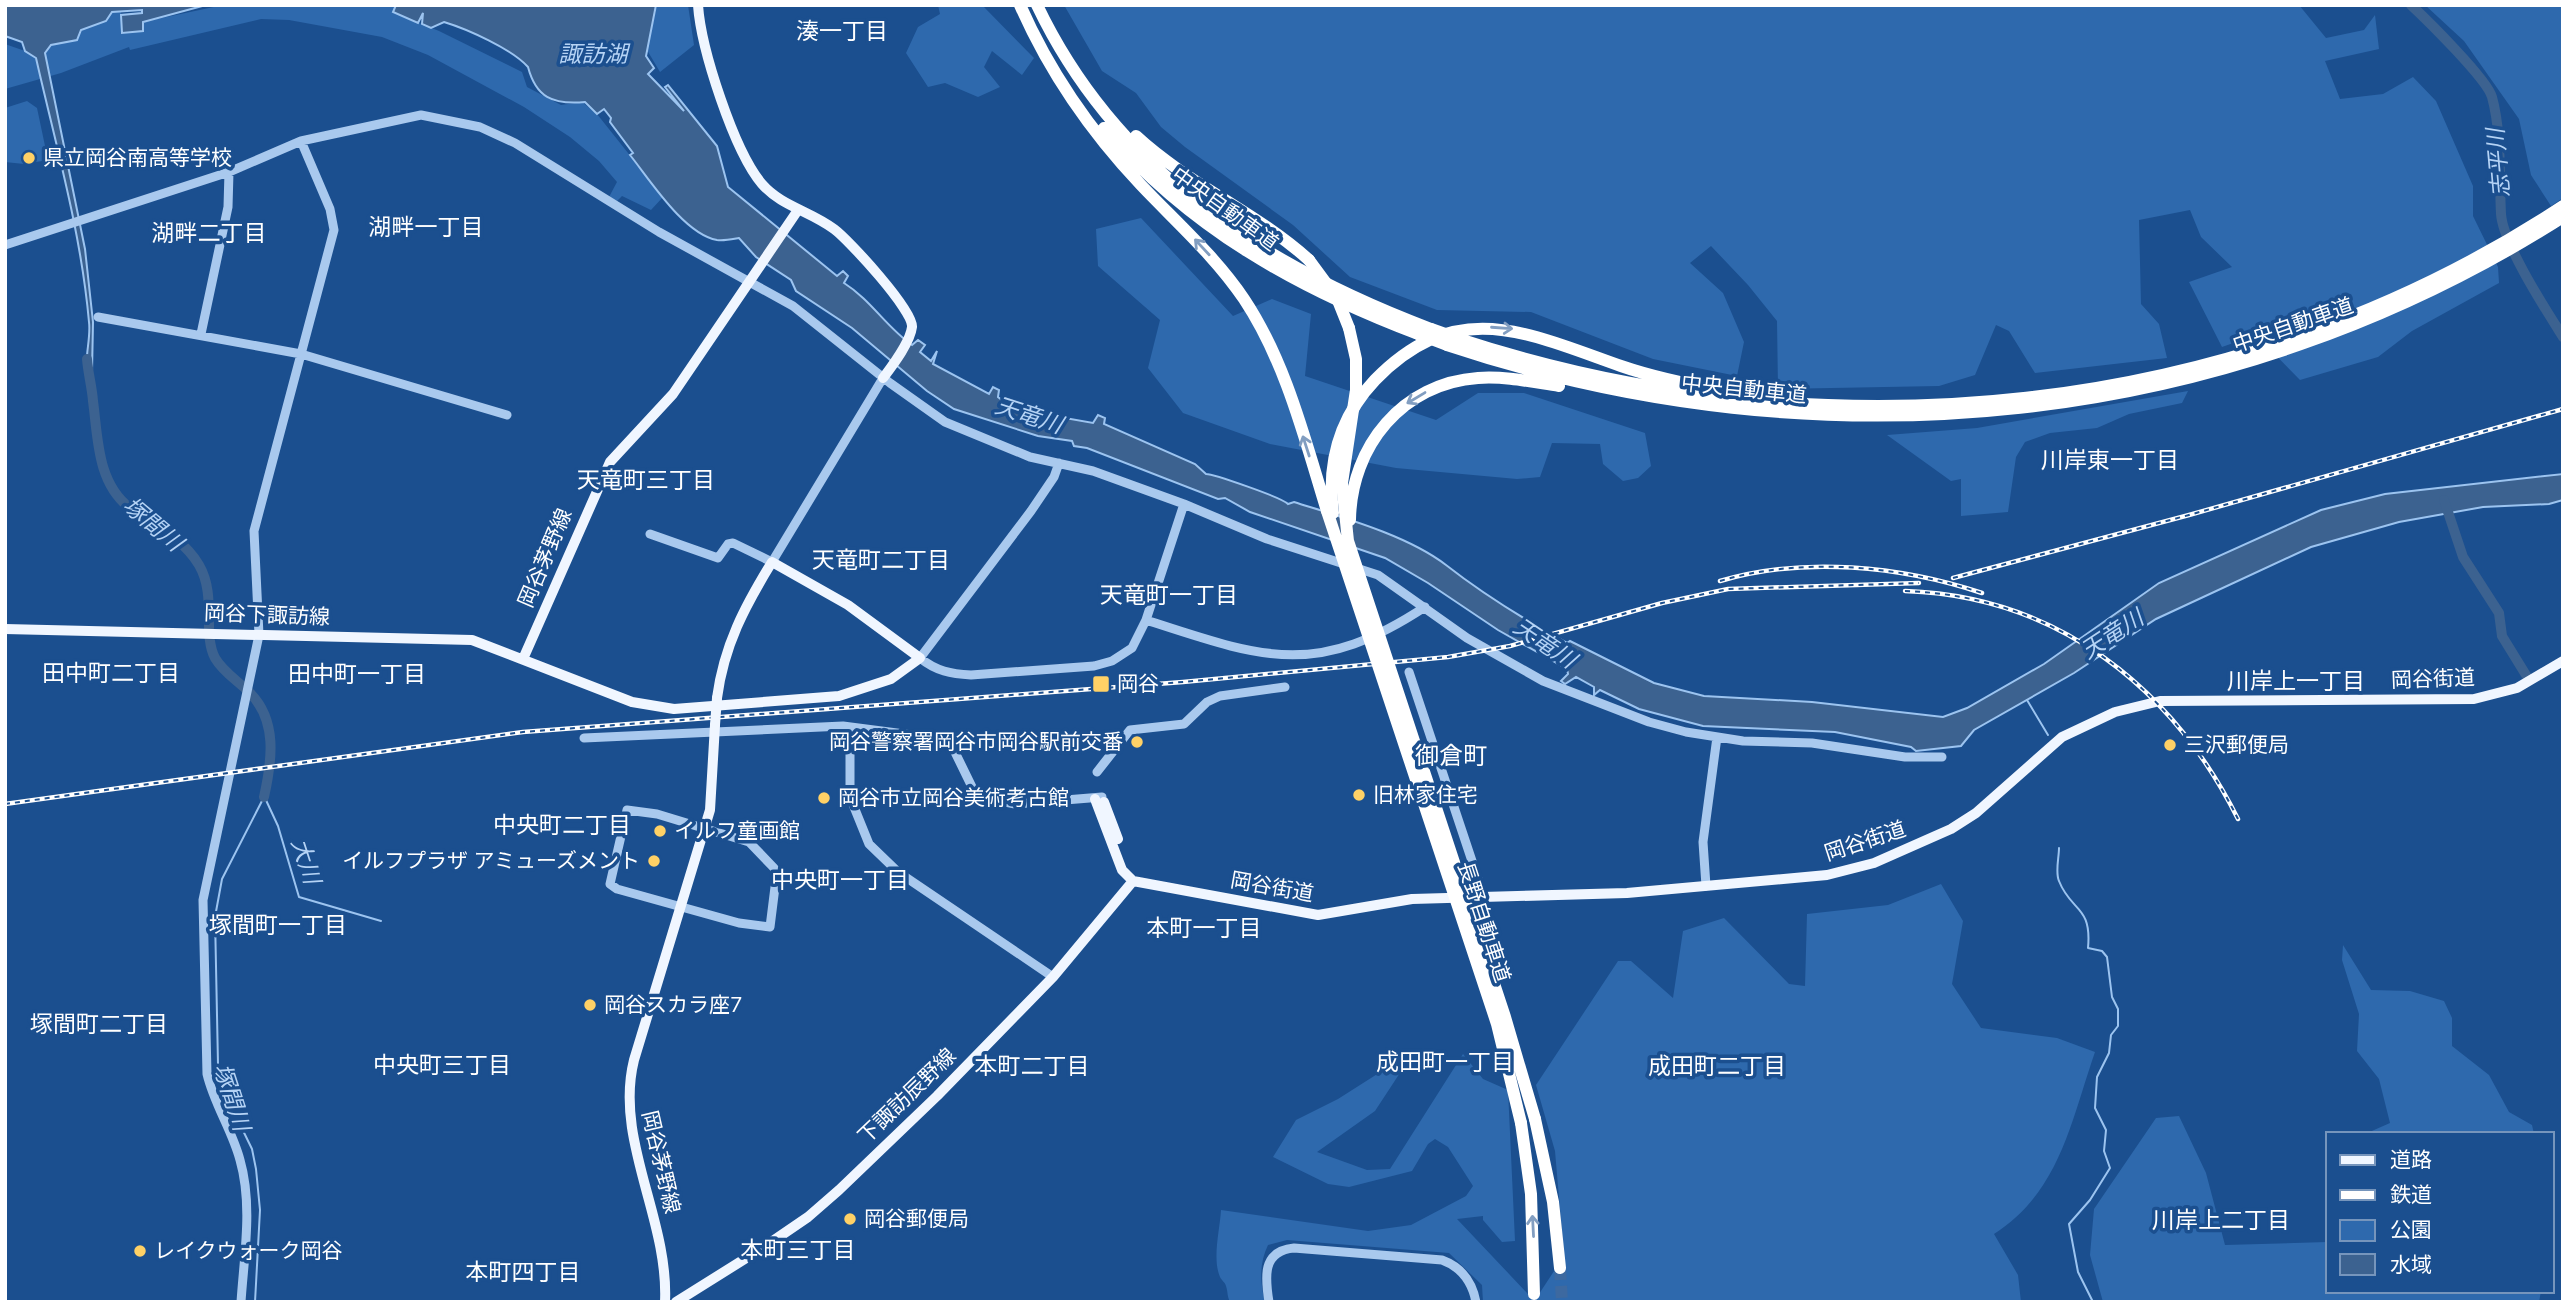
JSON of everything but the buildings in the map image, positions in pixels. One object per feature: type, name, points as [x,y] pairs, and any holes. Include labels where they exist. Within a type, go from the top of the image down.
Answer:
[{"type":"highway","points":[[1020,5],[1052,65],[1086,118],[1123,165],[1225,274],[1266,340],[1288,392],[1353,572]]},
{"type":"highway","name":"中央自動車道","points":[[1026,5],[1050,51],[1083,102],[1124,150],[1181,205],[1227,240],[1275,270],[1330,298],[1447,345],[1511,366],[1586,385],[1669,400],[1758,411],[1887,417],[1979,413],[2052,404],[2122,388]]},
{"type":"highway","points":[[1040,5],[1078,68],[1128,129],[1183,174],[1266,226],[1309,260],[1337,298],[1349,328],[1356,359],[1357,394],[1337,439],[1331,484],[1333,513],[1353,572]]},
{"type":"highway","name":"中央自動車道","points":[[1040,5],[1058,44],[1092,95],[1127,138],[1188,197],[1234,232],[1284,262],[1348,295],[1460,339],[1576,372],[1703,396],[1842,407],[1967,404],[2122,388],[2199,376],[2288,344],[2494,254],[2532,231],[2563,217]]},
{"type":"highway","name":"中央自動車道","points":[[2532,231],[2563,206]]},
{"type":"highway","points":[[1357,394],[1394,363],[1424,343],[1459,331],[1496,327],[1532,333],[1644,373],[1704,387],[1840,402],[1967,404]]},
{"type":"highway","points":[[1353,572],[1350,507],[1358,469],[1370,444],[1397,411],[1421,394],[1451,382],[1480,377],[1533,382],[1725,412],[1841,421],[1981,417],[2052,404]]},
{"type":"highway","name":"長野自動車道","points":[[1353,572],[1505,1017],[1535,1119],[1553,1202],[1560,1268]]},
{"type":"highway","name":"長野自動車道","points":[[1353,572],[1497,1024],[1521,1123],[1531,1194],[1534,1294]]},
{"type":"main road","points":[[698,5],[710,60],[746,161],[774,196],[796,214],[833,228],[850,244],[909,315],[912,328],[885,376]]},
{"type":"main road","name":"岡谷茅野線","points":[[523,659],[610,461],[673,394],[796,214]]},
{"type":"main road","points":[[523,659],[632,702],[674,709],[839,696],[891,679],[920,658],[848,605],[772,562]]},
{"type":"main road","name":"岡谷茅野線","points":[[665,1302],[663,1261],[650,1194],[631,1126],[629,1092],[634,1060],[652,1007],[679,905],[712,798],[717,698],[724,659],[735,627],[772,562]]},
{"type":"main road","name":"岡谷下諏訪線","points":[[5,629],[457,638],[482,642],[523,659]]},
{"type":"main road","name":"岡谷街道","points":[[1133,881],[1318,915],[1403,900],[1615,893],[1827,875],[1852,870],[1894,855],[1960,824],[2050,745],[2078,727],[2115,712],[2160,701],[2474,699],[2517,688],[2563,661]]},
{"type":"main road","points":[[1099,798],[1133,881]]},
{"type":"main road","name":"下諏訪辰野線","points":[[676,1302],[808,1217],[937,1096],[1053,977],[1133,881]]},
{"type":"street","points":[[5,245],[229,172],[301,141],[421,115],[480,127],[515,143],[659,232],[752,278],[815,322],[945,422],[1021,453],[1093,471],[1184,504],[1267,539],[1364,569],[1392,583],[1467,638],[1543,681],[1663,727],[1717,737],[1812,743],[1916,758],[1942,757]]},
{"type":"street","points":[[240,1300],[246,1193],[237,1149],[212,1097],[206,1074],[202,914],[259,635],[254,531],[329,255],[334,222],[301,141]]},
{"type":"street","points":[[201,334],[228,207],[229,172]]},
{"type":"street","points":[[98,317],[301,354],[507,415]]},
{"type":"street","points":[[650,534],[718,558],[728,544],[733,543],[772,562],[885,376]]},
{"type":"street","points":[[1059,463],[1054,477],[1031,511],[939,637],[920,658],[939,670],[971,675],[1094,666],[1112,661],[1132,648],[1146,620],[1184,504]]},
{"type":"street","points":[[1146,620],[1239,650],[1296,656],[1341,650],[1400,624],[1425,607]]},
{"type":"street","points":[[1409,672],[1484,897]]},
{"type":"street","points":[[1097,772],[1130,730],[1184,724],[1207,702],[1220,696],[1285,688]]},
{"type":"street","points":[[850,727],[850,797],[869,844],[898,872],[1053,977]]},
{"type":"street","points":[[584,738],[715,729],[850,727],[943,739],[951,746],[977,792],[1004,804],[1099,798]]},
{"type":"street","points":[[1706,886],[1703,842],[1717,737]]},
{"type":"street","points":[[627,810],[640,810],[749,842],[774,868],[776,879],[770,928],[739,923],[679,905],[617,889],[610,884],[627,810]]},
{"type":"street","points":[[1269,1302],[1265,1278],[1267,1266],[1278,1252],[1294,1248],[1441,1260],[1455,1266],[1465,1275],[1476,1302]]},
{"type":"green space","points":[[223,5],[396,5],[393,12],[439,31],[522,72],[527,87],[561,105],[582,102],[597,114],[663,197],[651,210],[622,196],[617,201],[609,197],[617,182],[599,161],[570,137],[524,107],[428,55],[382,37],[289,20],[261,19],[130,50],[129,47],[61,73],[5,89],[5,44],[25,51],[106,21],[112,12],[121,12],[122,33],[143,22]]},
{"type":"green space","points":[[657,5],[688,5],[694,45],[660,72],[647,50]]},
{"type":"green space","points":[[938,5],[982,5],[1034,58],[1022,75],[992,51],[984,67],[1000,87],[978,97],[945,83],[928,87],[906,53],[918,27],[940,14]]},
{"type":"green space","points":[[1064,5],[2299,5],[2326,38],[2364,30],[2375,15],[2379,49],[2325,61],[2340,99],[2383,94],[2413,77],[2436,101],[2473,186],[2473,216],[2498,267],[2499,283],[2412,331],[2378,357],[2300,380],[2256,335],[2222,347],[2189,282],[2232,267],[2201,237],[2190,210],[2139,220],[2141,304],[2159,324],[2167,358],[2035,373],[2009,331],[1996,325],[1975,375],[1939,386],[1778,389],[1777,321],[1711,246],[1690,263],[1723,293],[1744,342],[1737,376],[1653,359],[1531,312],[1437,310],[1350,277],[1293,225],[1185,147],[1161,127],[1136,93],[1102,71]]},
{"type":"green space","points":[[2425,5],[2563,5],[2563,198],[2551,206],[2531,175],[2519,119],[2464,41]]},
{"type":"green space","points":[[27,101],[37,108],[48,160],[24,164],[5,162],[5,108]]},
{"type":"green space","points":[[1141,218],[1233,316],[1272,299],[1311,314],[1305,376],[1436,420],[1478,393],[1524,393],[1645,433],[1651,466],[1638,478],[1623,481],[1603,464],[1600,444],[1552,443],[1540,477],[1517,479],[1396,468],[1270,444],[1183,413],[1148,368],[1160,320],[1098,266],[1096,229]]},
{"type":"green space","points":[[2188,391],[2182,403],[2129,414],[2097,428],[2050,433],[2025,442],[2016,457],[2008,512],[1961,516],[1961,479],[1951,481],[1887,435],[1977,428]]},
{"type":"green space","points":[[1941,884],[1963,921],[1952,984],[1981,1028],[2057,1038],[2095,1052],[2070,1129],[2049,1176],[2034,1198],[2016,1217],[1994,1234],[2018,1275],[2021,1302],[1483,1302],[1482,1285],[1449,1253],[1287,1240],[1268,1245],[1265,1252],[1261,1273],[1265,1302],[1230,1302],[1217,1262],[1221,1210],[1368,1231],[1411,1225],[1466,1196],[1473,1186],[1448,1147],[1435,1139],[1428,1144],[1412,1171],[1349,1187],[1328,1184],[1273,1157],[1296,1120],[1338,1099],[1415,1050],[1375,1111],[1317,1152],[1367,1170],[1390,1169],[1463,1054],[1483,1079],[1508,1090],[1515,1241],[1502,1242],[1483,1220],[1483,1216],[1457,1219],[1528,1294],[1539,1294],[1556,1268],[1565,1267],[1555,1151],[1536,1085],[1618,961],[1631,961],[1673,998],[1683,931],[1724,918],[1789,984],[1805,986],[1807,914],[1888,905]]},
{"type":"green space","points":[[2343,945],[2371,990],[2410,991],[2444,1001],[2452,1018],[2452,1046],[2489,1075],[2509,1112],[2532,1125],[2534,1132],[2370,1132],[2390,1123],[2379,1079],[2357,1051],[2359,1014],[2342,960]]},
{"type":"green space","points":[[2179,1116],[2206,1173],[2225,1245],[2326,1242],[2326,1293],[2541,1293],[2539,1302],[2103,1302],[2090,1255],[2094,1209],[2156,1118]]},
{"type":"water","points":[[5,5],[206,5],[143,22],[143,31],[122,33],[121,15],[142,13],[142,10],[112,12],[106,21],[81,30],[77,40],[51,45],[45,53],[85,249],[93,322],[92,372],[87,370],[89,328],[80,255],[36,58],[25,51],[22,42],[5,36]]},
{"type":"water","points":[[396,5],[656,5],[646,56],[654,68],[648,74],[684,111],[665,87],[668,85],[717,146],[728,187],[837,276],[843,271],[848,276],[844,283],[912,345],[918,340],[925,345],[920,352],[931,361],[937,351],[933,364],[989,394],[993,387],[999,390],[998,397],[1002,400],[1048,415],[1093,423],[1098,415],[1105,418],[1104,424],[1195,464],[1206,474],[1261,491],[1288,504],[1294,502],[1393,536],[1430,554],[1505,606],[1567,643],[1570,641],[1654,683],[1704,696],[1812,702],[1943,717],[1967,708],[2044,664],[2159,583],[2321,510],[2385,494],[2563,474],[2563,500],[2549,504],[2483,507],[2399,522],[2311,547],[2156,619],[2074,673],[1974,730],[1961,746],[1916,751],[1911,747],[1835,732],[1703,726],[1639,709],[1600,690],[1594,695],[1594,687],[1576,677],[1565,684],[1561,681],[1568,674],[1567,669],[1498,630],[1385,558],[1250,512],[1225,498],[1218,499],[1087,448],[1074,446],[1072,441],[1038,436],[954,409],[927,391],[852,328],[796,291],[791,280],[756,257],[739,238],[717,240],[692,228],[669,205],[630,155],[633,153],[610,122],[611,118],[604,109],[597,114],[585,102],[563,102],[547,97],[536,86],[528,67],[500,47],[444,22],[431,28],[422,24],[423,13],[418,23],[393,12]]},
{"type":"waterway","name":"志平川","points":[[2411,5],[2488,88],[2499,140],[2501,214],[2504,227],[2526,277],[2563,337]]},
{"type":"waterway","name":"塚間川","points":[[87,359],[98,445],[111,486],[130,508],[185,547],[199,565],[207,589],[211,648],[215,658],[226,672],[249,692],[265,715],[269,728],[270,755],[264,797]]},
{"type":"waterway","points":[[2444,500],[2463,557],[2499,613],[2502,636],[2526,675]]},
{"type":"waterway","points":[[2027,700],[2048,735]]},
{"type":"waterway","name":"塚間川","points":[[255,1302],[260,1210],[256,1169],[252,1149],[230,1104],[218,1064],[215,917],[222,879],[264,797]]},
{"type":"waterway","name":"大川","points":[[265,798],[278,826],[299,897],[381,921]]},
{"type":"waterway","points":[[2059,848],[2059,881],[2084,916],[2088,948],[2102,951],[2107,957],[2112,997],[2118,1009],[2118,1026],[2111,1035],[2109,1053],[2097,1077],[2095,1108],[2106,1130],[2104,1151],[2110,1168],[2090,1200],[2069,1224],[2078,1272],[2093,1302]]},
{"type":"tunnel","points":[[1560,1268],[1562,1302]]},
{"type":"railway","points":[[1953,578],[2189,515],[2563,409]]},
{"type":"railway","points":[[1720,581],[1785,569],[1852,568],[1919,576],[1982,593]]},
{"type":"railway","points":[[5,804],[523,732],[1183,682],[1448,657],[1510,646],[1662,603],[1728,589],[1919,583]]},
{"type":"railway","points":[[1905,591],[1960,597],[2012,610],[2060,631],[2104,657],[2144,690],[2180,728],[2211,772],[2238,819]]},
{"type":"place","name":"県立岡谷南高等学校","points":[[29,158]]},
{"type":"place","name":"岡谷","points":[[1101,684]]},
{"type":"place","name":"岡谷警察署岡谷市岡谷駅前交番","points":[[1137,742]]},
{"type":"place","name":"三沢郵便局","points":[[2170,745]]},
{"type":"place","name":"旧林家住宅","points":[[1359,795]]},
{"type":"place","name":"岡谷市立岡谷美術考古館","points":[[824,798]]},
{"type":"place","name":"イルフ童画館","points":[[660,831]]},
{"type":"place","name":"イルフプラザ アミューズメント","points":[[654,861]]},
{"type":"place","name":"岡谷スカラ座7","points":[[590,1005]]},
{"type":"place","name":"岡谷郵便局","points":[[850,1219]]},
{"type":"place","name":"レイクウォーク岡谷","points":[[140,1251]]},
{"type":"district","name":"湊一丁目","points":[[842,31]]},
{"type":"district","name":"湖畔一丁目","points":[[426,227]]},
{"type":"district","name":"湖畔二丁目","points":[[209,233]]},
{"type":"district","name":"川岸東一丁目","points":[[2110,460]]},
{"type":"district","name":"天竜町三丁目","points":[[646,480]]},
{"type":"district","name":"天竜町二丁目","points":[[881,560]]},
{"type":"district","name":"天竜町一丁目","points":[[1169,595]]},
{"type":"district","name":"田中町二丁目","points":[[111,673]]},
{"type":"district","name":"田中町一丁目","points":[[357,674]]},
{"type":"district","name":"川岸上一丁目","points":[[2296,681]]},
{"type":"district","name":"御倉町","points":[[1451,756]]},
{"type":"district","name":"中央町二丁目","points":[[562,825]]},
{"type":"district","name":"中央町一丁目","points":[[840,880]]},
{"type":"district","name":"塚間町一丁目","points":[[278,925]]},
{"type":"district","name":"本町一丁目","points":[[1204,928]]},
{"type":"district","name":"塚間町二丁目","points":[[99,1024]]},
{"type":"district","name":"成田町一丁目","points":[[1445,1062]]},
{"type":"district","name":"中央町三丁目","points":[[442,1065]]},
{"type":"district","name":"本町二丁目","points":[[1032,1066]]},
{"type":"district","name":"成田町二丁目","points":[[1717,1066]]},
{"type":"district","name":"川岸上二丁目","points":[[2221,1220]]},
{"type":"district","name":"本町三丁目","points":[[798,1250]]},
{"type":"district","name":"本町四丁目","points":[[523,1272]]},
{"type":"water label","name":"諏訪湖","points":[[593,54]]},
{"type":"water label","name":"天竜川","points":[[1029,415]]},
{"type":"water label","name":"天竜川","points":[[2112,634]]},
{"type":"water label","name":"天竜川","points":[[1545,643]]}]
